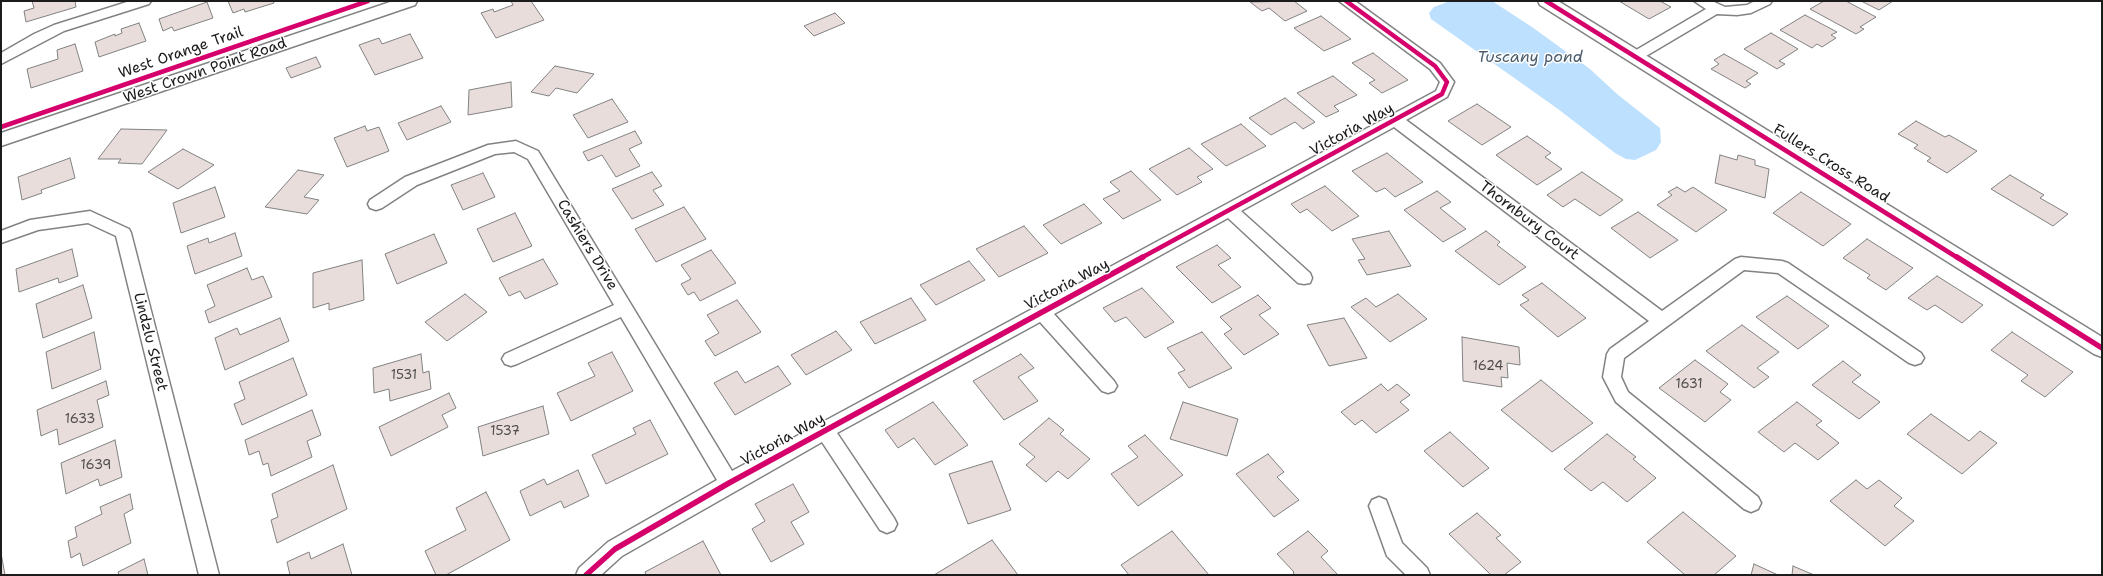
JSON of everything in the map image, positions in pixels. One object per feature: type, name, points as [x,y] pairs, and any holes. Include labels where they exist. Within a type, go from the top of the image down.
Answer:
[{"type":"street","points":[[1,59],[39,37],[59,28],[119,5],[144,1]]},
{"type":"street","name":"West Crown Point Road","points":[[1,140],[409,1]]},
{"type":"street","name":"Victoria Way","points":[[586,575],[615,549],[729,483],[1042,312],[1231,211],[1442,94],[1447,82],[1435,66],[1346,1]]},
{"type":"street","name":"Fullers Cross Road","points":[[1546,1],[2102,348]]},
{"type":"street","points":[[1702,1],[1723,11],[1751,9],[1765,1]]},
{"type":"street","points":[[1636,56],[1717,8]]},
{"type":"street","name":"Thornbury Court","points":[[1395,120],[1662,321]]},
{"type":"street","name":"Cashiers Drive","points":[[376,204],[411,181],[493,149],[516,146],[534,155],[729,483]]},
{"type":"street","points":[[1231,211],[1304,278]]},
{"type":"street","name":"Lindzlu Street","points":[[1,237],[36,224],[90,218],[123,233],[209,575]]},
{"type":"street","points":[[1752,502],[1622,397],[1612,377],[1616,354],[1741,263],[1782,266],[1915,358]]},
{"type":"street","points":[[511,359],[624,308]]},
{"type":"street","points":[[1042,312],[1108,386]]},
{"type":"street","points":[[825,431],[887,524]]},
{"type":"street","points":[[1379,506],[1394,550],[1420,575]]},
{"type":"water","name":"Tuscany pond","points":[[1450,1],[1492,1],[1532,27],[1590,69],[1617,94],[1660,128],[1661,142],[1656,150],[1635,160],[1626,159],[1615,153],[1558,109],[1431,19],[1429,13],[1434,7]]},
{"type":"building","points":[[32,1],[75,1],[76,7],[26,22],[24,11],[34,8]]},
{"type":"building","points":[[228,1],[273,1],[274,3],[245,12],[244,9],[233,13]]},
{"type":"building","points":[[511,1],[531,1],[544,20],[496,38],[481,13],[493,9],[494,12],[513,5]]},
{"type":"building","points":[[1294,1],[1307,11],[1285,21],[1269,8],[1262,11],[1250,2]]},
{"type":"building","points":[[1619,1],[1660,1],[1671,7],[1649,19]]},
{"type":"building","points":[[1824,1],[1846,1],[1876,17],[1860,27],[1864,29],[1856,34],[1810,9]]},
{"type":"building","points":[[1861,1],[1893,1],[1879,10]]},
{"type":"building","points":[[207,2],[213,18],[174,31],[172,27],[163,31],[159,19]]},
{"type":"building","points":[[835,13],[845,23],[814,36],[804,26]]},
{"type":"building","points":[[1805,15],[1837,32],[1831,35],[1836,38],[1822,47],[1817,44],[1812,48],[1780,30]]},
{"type":"building","points":[[1321,16],[1351,39],[1324,51],[1294,28]]},
{"type":"building","points":[[139,23],[146,41],[99,57],[95,42],[115,34],[115,36],[122,33],[121,29]]},
{"type":"building","points":[[1771,33],[1798,49],[1779,61],[1785,64],[1777,69],[1744,49]]},
{"type":"building","points":[[410,34],[423,58],[375,75],[359,45],[379,38],[382,44]]},
{"type":"building","points":[[75,44],[83,71],[31,88],[27,69],[58,59],[57,50]]},
{"type":"building","points":[[1373,53],[1408,80],[1382,93],[1369,83],[1375,80],[1352,63]]},
{"type":"building","points":[[1724,54],[1758,73],[1746,81],[1751,84],[1745,88],[1711,69],[1719,64],[1714,60]]},
{"type":"building","points":[[316,57],[321,67],[291,78],[286,68]]},
{"type":"building","points":[[555,66],[594,74],[577,93],[556,88],[549,96],[531,92]]},
{"type":"building","points":[[1333,76],[1357,95],[1334,106],[1339,111],[1326,117],[1297,93]]},
{"type":"building","points":[[511,82],[512,107],[468,115],[469,90]]},
{"type":"building","points":[[1285,98],[1315,122],[1303,129],[1295,122],[1271,135],[1249,118]]},
{"type":"building","points":[[612,99],[628,122],[588,138],[573,115]]},
{"type":"building","points":[[1477,104],[1511,127],[1482,145],[1448,121]]},
{"type":"building","points":[[441,106],[451,122],[407,140],[398,123]]},
{"type":"building","points":[[1916,121],[1945,137],[1949,135],[1977,151],[1947,173],[1927,161],[1931,158],[1914,148],[1918,145],[1898,134]]},
{"type":"building","points":[[1241,124],[1266,146],[1226,166],[1201,144]]},
{"type":"building","points":[[365,126],[367,131],[379,127],[389,151],[347,167],[334,138]]},
{"type":"building","points":[[121,129],[167,130],[142,164],[118,163],[121,159],[98,159]]},
{"type":"building","points":[[635,131],[642,143],[629,149],[640,166],[616,177],[602,155],[588,161],[583,152]]},
{"type":"building","points":[[1527,136],[1551,153],[1545,157],[1562,169],[1537,185],[1496,155]]},
{"type":"building","points":[[1189,148],[1213,169],[1197,177],[1202,182],[1177,195],[1149,169]]},
{"type":"building","points":[[183,149],[214,165],[178,189],[148,172]]},
{"type":"building","points":[[1387,153],[1423,182],[1395,197],[1385,188],[1376,192],[1352,171]]},
{"type":"building","points":[[1720,155],[1737,160],[1738,155],[1755,160],[1755,165],[1769,169],[1765,198],[1715,183]]},
{"type":"building","points":[[70,158],[75,178],[41,190],[42,193],[22,200],[18,177]]},
{"type":"building","points":[[298,170],[324,175],[304,197],[319,200],[307,214],[265,207]]},
{"type":"building","points":[[1131,171],[1161,200],[1123,219],[1103,199],[1120,191],[1110,182]]},
{"type":"building","points":[[652,172],[662,186],[653,190],[664,205],[632,219],[612,189]]},
{"type":"building","points":[[1582,172],[1623,200],[1600,216],[1575,199],[1563,207],[1547,195]]},
{"type":"building","points":[[483,173],[495,197],[463,210],[451,185]]},
{"type":"building","points":[[2010,175],[2044,195],[2040,198],[2068,214],[2053,226],[1991,189]]},
{"type":"building","points":[[1325,186],[1359,216],[1332,231],[1307,209],[1300,213],[1291,204]]},
{"type":"building","points":[[215,187],[225,217],[181,233],[173,203]]},
{"type":"building","points":[[1677,187],[1685,192],[1693,187],[1727,210],[1696,232],[1657,205],[1672,195],[1668,192]]},
{"type":"building","points":[[1437,191],[1451,202],[1440,208],[1466,229],[1443,242],[1404,210]]},
{"type":"building","points":[[1801,192],[1851,224],[1823,246],[1773,213]]},
{"type":"building","points":[[1084,204],[1102,223],[1061,244],[1043,225]]},
{"type":"building","points":[[684,207],[706,239],[656,262],[635,229]]},
{"type":"building","points":[[1638,212],[1678,240],[1650,258],[1611,228]]},
{"type":"building","points":[[515,213],[532,246],[493,262],[477,229]]},
{"type":"building","points":[[1024,226],[1048,253],[999,277],[976,249]]},
{"type":"building","points":[[1389,231],[1411,266],[1367,275],[1358,260],[1365,259],[1352,239]]},
{"type":"building","points":[[1486,231],[1500,242],[1497,245],[1526,267],[1499,285],[1455,251]]},
{"type":"building","points":[[235,233],[242,256],[195,274],[187,246],[208,238],[209,243]]},
{"type":"building","points":[[434,234],[447,263],[397,284],[385,254]]},
{"type":"building","points":[[1867,239],[1913,268],[1886,290],[1867,278],[1870,275],[1843,258]]},
{"type":"building","points":[[1217,245],[1231,258],[1218,265],[1241,287],[1212,303],[1176,267]]},
{"type":"building","points":[[72,249],[78,276],[59,283],[58,278],[19,292],[16,269]]},
{"type":"building","points":[[711,250],[736,283],[700,301],[694,292],[688,295],[681,284],[691,279],[681,265]]},
{"type":"building","points":[[543,259],[558,284],[525,299],[520,291],[509,296],[499,278]]},
{"type":"building","points":[[362,260],[364,300],[329,310],[329,303],[313,308],[313,273]]},
{"type":"building","points":[[969,261],[985,280],[936,305],[920,285]]},
{"type":"building","points":[[247,268],[252,280],[263,276],[272,297],[209,323],[205,311],[215,306],[207,285]]},
{"type":"building","points":[[1937,276],[1983,305],[1962,323],[1935,305],[1927,310],[1908,298]]},
{"type":"building","points":[[1542,283],[1586,318],[1558,337],[1520,305],[1529,300],[1522,295]]},
{"type":"building","points":[[83,285],[92,318],[43,338],[36,304]]},
{"type":"building","points":[[1142,288],[1174,322],[1145,338],[1126,317],[1115,322],[1103,308]]},
{"type":"building","points":[[465,294],[487,312],[447,341],[425,322]]},
{"type":"building","points":[[1398,294],[1427,319],[1390,342],[1351,307],[1366,298],[1376,307]]},
{"type":"building","points":[[1258,295],[1271,308],[1259,315],[1279,334],[1244,355],[1224,334],[1232,329],[1220,317]]},
{"type":"building","points":[[1787,296],[1829,326],[1798,349],[1756,317]]},
{"type":"building","points":[[911,298],[926,320],[875,344],[860,322]]},
{"type":"building","points":[[737,300],[761,332],[715,356],[705,341],[719,333],[707,315]]},
{"type":"building","points":[[280,318],[289,341],[225,370],[215,338],[237,328],[240,335]]},
{"type":"building","points":[[1344,318],[1367,358],[1329,366],[1307,325]]},
{"type":"building","points":[[1742,325],[1779,352],[1757,368],[1769,377],[1754,388],[1706,351]]},
{"type":"building","points":[[836,331],[852,350],[806,375],[791,355]]},
{"type":"building","points":[[94,332],[101,369],[52,389],[46,352]]},
{"type":"building","points":[[1202,332],[1232,368],[1189,388],[1178,373],[1185,370],[1167,348]]},
{"type":"building","points":[[2012,332],[2073,372],[2045,397],[2021,381],[2028,375],[1991,350]]},
{"type":"building","points":[[1462,337],[1519,347],[1520,365],[1507,363],[1508,378],[1501,377],[1502,387],[1463,381]]},
{"type":"building","points":[[612,352],[633,391],[571,421],[557,393],[595,376],[588,363]]},
{"type":"building","points":[[421,354],[423,373],[429,371],[431,389],[390,401],[389,389],[374,393],[373,368]]},
{"type":"building","points":[[1021,354],[1034,368],[1018,377],[1038,401],[1004,420],[973,381]]},
{"type":"building","points":[[293,358],[307,395],[242,425],[234,404],[245,399],[239,382]]},
{"type":"building","points":[[1695,360],[1728,384],[1720,392],[1731,400],[1705,422],[1659,388]]},
{"type":"building","points":[[1843,361],[1861,375],[1852,382],[1880,402],[1859,419],[1812,385]]},
{"type":"building","points":[[778,366],[791,384],[735,415],[714,383],[737,371],[745,383]]},
{"type":"building","points":[[1541,380],[1593,423],[1552,452],[1501,410]]},
{"type":"building","points":[[106,381],[109,395],[97,400],[103,427],[59,445],[57,429],[41,436],[37,410]]},
{"type":"building","points":[[1381,384],[1388,391],[1397,384],[1410,395],[1400,402],[1409,410],[1376,433],[1362,420],[1355,425],[1341,412]]},
{"type":"building","points":[[449,393],[456,408],[442,415],[448,427],[391,456],[379,427]]},
{"type":"building","points":[[933,402],[968,445],[935,465],[914,438],[898,448],[885,430]]},
{"type":"building","points":[[1183,402],[1238,419],[1227,456],[1170,439]]},
{"type":"building","points":[[1797,402],[1822,421],[1816,425],[1839,443],[1818,460],[1795,443],[1784,452],[1758,432]]},
{"type":"building","points":[[543,406],[549,434],[483,456],[478,427]]},
{"type":"building","points":[[312,410],[321,435],[307,441],[312,457],[271,476],[268,463],[263,465],[259,451],[249,455],[245,440]]},
{"type":"building","points":[[1931,414],[1969,441],[1980,431],[1997,443],[1962,474],[1907,434]]},
{"type":"building","points":[[1049,418],[1064,430],[1060,434],[1090,459],[1068,479],[1058,471],[1046,482],[1026,465],[1035,457],[1019,444]]},
{"type":"building","points":[[650,420],[668,454],[606,484],[592,455],[636,434],[633,428]]},
{"type":"building","points":[[1450,432],[1489,468],[1463,487],[1424,451]]},
{"type":"building","points":[[1607,434],[1636,457],[1633,459],[1656,478],[1627,502],[1603,482],[1591,491],[1564,469]]},
{"type":"building","points":[[1145,435],[1183,475],[1138,506],[1111,474],[1138,457],[1128,446]]},
{"type":"building","points":[[115,440],[122,477],[100,486],[98,479],[66,494],[61,463]]},
{"type":"building","points":[[1268,454],[1284,472],[1277,477],[1299,500],[1274,517],[1236,474]]},
{"type":"building","points":[[992,461],[1011,510],[968,524],[949,474]]},
{"type":"building","points":[[333,465],[347,509],[277,543],[271,520],[278,517],[272,494]]},
{"type":"building","points":[[578,470],[589,496],[564,508],[561,501],[530,516],[520,491],[544,479],[547,485]]},
{"type":"building","points":[[1856,480],[1867,489],[1879,480],[1902,498],[1894,506],[1914,521],[1885,546],[1830,501]]},
{"type":"building","points":[[793,484],[809,512],[791,522],[804,544],[771,562],[752,529],[765,521],[755,504]]},
{"type":"building","points":[[486,492],[510,540],[446,575],[436,575],[425,551],[466,530],[456,508]]},
{"type":"building","points":[[130,494],[133,509],[124,514],[131,543],[83,566],[80,553],[71,558],[68,541],[77,537],[75,527],[102,514],[100,507]]},
{"type":"building","points":[[1683,512],[1736,556],[1714,575],[1685,575],[1647,542]]},
{"type":"building","points":[[1477,513],[1501,535],[1496,538],[1521,562],[1504,575],[1491,575],[1449,534]]},
{"type":"building","points":[[1172,531],[1209,575],[1129,575],[1121,565]]},
{"type":"building","points":[[1308,531],[1328,551],[1321,557],[1338,575],[1295,575],[1277,554]]},
{"type":"building","points":[[992,540],[1018,575],[934,575]]},
{"type":"building","points":[[703,541],[721,575],[646,575],[645,572]]},
{"type":"building","points":[[343,544],[352,575],[290,575],[287,562],[309,552],[311,559]]},
{"type":"building","points":[[1,553],[5,575],[1,575]]},
{"type":"building","points":[[144,559],[148,575],[119,575],[118,572]]},
{"type":"building","points":[[1754,564],[1778,575],[1751,575]]},
{"type":"building","points":[[1793,566],[1814,575],[1792,575]]},
{"type":"cycle path","name":"West Orange Trail","points":[[1,127],[368,1]]},
{"type":"cycle path","points":[[586,575],[615,549],[729,483],[1442,94],[1447,82],[1435,66],[1346,1]]},
{"type":"cycle path","points":[[1546,1],[2102,348]]}]
